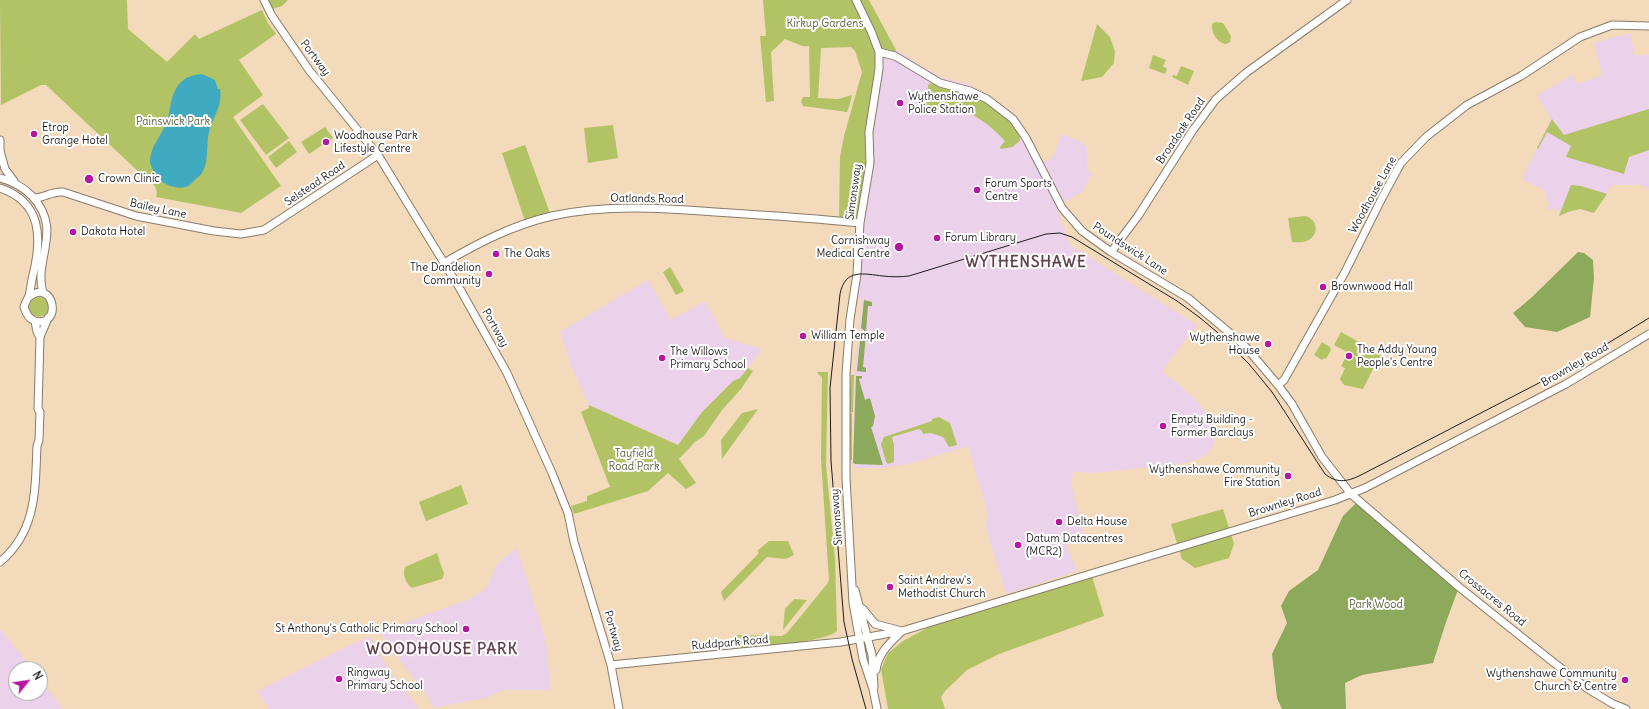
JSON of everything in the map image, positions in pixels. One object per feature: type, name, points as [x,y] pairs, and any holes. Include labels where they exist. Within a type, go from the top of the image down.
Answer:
[{"type":"street","name":"Portway","points":[[264,0],[275,22],[309,70],[378,154],[444,263],[504,367],[552,474],[568,514],[578,556],[611,665],[619,709]]},
{"type":"street","name":"Simonsway","points":[[856,0],[872,31],[879,52],[878,82],[869,132],[870,163],[860,223],[857,274],[850,319],[846,374],[846,478],[854,602],[858,638],[866,671],[873,684]]},
{"type":"street","name":"Broadoak Road","points":[[1111,252],[1145,206],[1193,130],[1216,99],[1247,72],[1347,0]]},
{"type":"street","name":"Woodhouse Lane","points":[[1278,385],[1284,380],[1345,272],[1401,163],[1426,137],[1467,105],[1521,76],[1580,37],[1612,25],[1649,26]]},
{"type":"street","name":"Poundswick Lane","points":[[879,52],[895,56],[940,83],[970,91],[986,99],[1013,119],[1026,138],[1062,208],[1082,231],[1111,252],[1188,298],[1244,345],[1278,385],[1301,419],[1322,457],[1351,494]]},
{"type":"street","points":[[0,140],[0,156]]},
{"type":"street","points":[[0,151],[3,164],[8,175],[16,184]]},
{"type":"street","name":"Selstead Road","points":[[264,230],[378,154]]},
{"type":"street","points":[[0,178],[22,187],[34,198],[42,210],[48,231],[40,282],[43,293]]},
{"type":"street","points":[[0,188],[13,194],[24,202],[33,214],[36,225],[38,247],[29,297]]},
{"type":"street","name":"Bailey Lane","points":[[34,198],[56,191],[136,216],[214,231],[241,234],[264,230]]},
{"type":"street","points":[[42,210],[44,202],[51,193]]},
{"type":"street","name":"Oatlands Road","points":[[444,263],[482,241],[508,230],[551,216],[596,210],[667,209],[860,223]]},
{"type":"street","points":[[0,562],[15,547],[28,523],[32,511],[35,484],[37,446],[34,441],[35,412],[38,409],[40,336],[53,310],[53,303],[50,298],[43,293],[35,293],[29,297],[25,303],[25,312],[30,319],[40,322],[48,318]]},
{"type":"street","points":[[35,321],[37,332],[40,336]]},
{"type":"street","name":"Brownley Road","points":[[867,637],[902,631],[1351,494],[1566,384],[1649,334]]},
{"type":"street","name":"Crossacres Road","points":[[1351,494],[1459,587],[1553,662],[1588,689],[1613,704],[1626,709]]},
{"type":"street","name":"Simonsway","points":[[853,584],[859,601],[867,637],[864,642],[877,709]]},
{"type":"street","points":[[859,601],[865,613],[875,624],[902,631],[881,654],[873,684]]},
{"type":"street","name":"Ruddpark Road","points":[[611,665],[753,652],[867,637]]},
{"type":"shaded area","points":[[1631,34],[1634,55],[1649,55],[1649,109],[1564,136],[1649,150],[1649,189],[1641,185],[1612,185],[1594,213],[1580,209],[1559,216],[1559,211],[1554,208],[1551,211],[1548,211],[1549,203],[1544,190],[1522,179],[1551,119],[1537,95],[1572,75],[1577,84],[1603,75],[1594,43],[1617,36]]},
{"type":"shaded area","points":[[896,50],[940,77],[972,85],[967,93],[1020,133],[1052,195],[1070,245],[1197,325],[1162,372],[1175,381],[1198,402],[1211,420],[1215,434],[1214,444],[1209,452],[1201,458],[1180,464],[1095,473],[1074,472],[1071,483],[1084,536],[1065,541],[1077,571],[1006,594],[985,525],[988,514],[968,446],[902,465],[880,468],[853,468],[855,373],[862,299],[853,298],[879,52],[895,56]]},
{"type":"shaded area","points":[[1062,134],[1082,142],[1087,148],[1087,169],[1092,174],[1083,191],[1062,204],[1046,171],[1044,162],[1049,160],[1054,155]]},
{"type":"shaded area","name":"The Willows Primary School","points":[[648,280],[671,320],[705,301],[725,338],[762,349],[740,378],[733,381],[702,412],[678,445],[589,405],[572,368],[560,332]]},
{"type":"shaded area","name":"St Anthony's Catholic Primary School","points":[[517,548],[546,641],[549,690],[504,690],[485,698],[433,708],[430,700],[379,632],[467,600],[482,592],[488,585],[495,567],[500,561]]},
{"type":"shaded area","points":[[0,629],[26,661],[8,661],[8,701],[48,701],[48,689],[63,709],[0,709]]},
{"type":"shaded area","name":"Ringway Primary School","points":[[369,636],[387,667],[419,709],[269,709],[258,691]]},
{"type":"green space","name":"Painswick Park","points":[[0,0],[127,0],[128,29],[167,62],[195,34],[199,39],[262,10],[268,23],[276,34],[239,60],[263,95],[233,117],[281,186],[241,213],[156,197],[157,190],[151,182],[46,85],[41,85],[1,105]]},
{"type":"green space","points":[[267,0],[288,0],[282,6],[272,9]]},
{"type":"green space","name":"Kirkup Gardens","points":[[763,0],[869,0],[896,50],[895,56],[879,52],[870,163],[860,223],[841,221],[839,215],[840,157],[844,136],[862,72],[855,51],[851,47],[821,48],[818,98],[838,99],[852,95],[847,112],[803,106],[801,102],[803,97],[810,97],[809,46],[802,46],[785,39],[771,52],[774,101],[766,102],[760,36],[766,36]]},
{"type":"green space","points":[[1215,22],[1223,23],[1231,36],[1230,42],[1226,44],[1220,42],[1215,37],[1212,24]]},
{"type":"green space","points":[[1097,24],[1110,37],[1115,51],[1114,63],[1102,77],[1081,81]]},
{"type":"green space","points":[[1153,55],[1166,60],[1163,66],[1167,69],[1165,74],[1149,68]]},
{"type":"green space","points":[[1181,66],[1194,71],[1188,85],[1172,77],[1173,75],[1177,76]]},
{"type":"green space","points":[[929,83],[960,92],[986,103],[1008,119],[1016,127],[1019,133],[1020,141],[1012,147],[1001,149],[1000,147],[1005,141],[998,133],[974,116],[956,108],[935,105],[930,109],[930,113],[926,115],[922,110]]},
{"type":"green space","points":[[263,104],[289,138],[266,155],[240,120]]},
{"type":"green space","points":[[1649,109],[1649,150],[1629,157],[1624,174],[1566,157],[1571,146],[1547,132],[1538,149],[1537,148],[1552,119],[1564,135]]},
{"type":"green space","points":[[613,125],[618,158],[588,163],[584,128]]},
{"type":"green space","points":[[325,127],[333,138],[309,154],[301,142]]},
{"type":"green space","points":[[289,141],[297,152],[276,168],[268,157]]},
{"type":"green space","points":[[525,145],[551,216],[526,224],[502,153]]},
{"type":"green space","points":[[1571,185],[1581,186],[1607,194],[1594,213],[1580,209],[1559,216]]},
{"type":"green space","points":[[1305,216],[1313,220],[1315,224],[1316,231],[1314,235],[1305,242],[1292,242],[1288,218]]},
{"type":"green space","points":[[1578,252],[1584,253],[1593,260],[1594,278],[1590,317],[1557,332],[1525,327],[1513,313],[1531,298]]},
{"type":"green space","points":[[670,267],[684,291],[676,295],[663,272]]},
{"type":"green space","points":[[35,297],[43,297],[49,303],[49,311],[43,317],[35,317],[29,311],[29,303]]},
{"type":"green space","points":[[864,300],[872,302],[872,306],[868,306],[866,332],[861,328]]},
{"type":"green space","points":[[861,331],[866,334],[863,367],[866,368],[866,372],[857,371]]},
{"type":"green space","points":[[1341,332],[1366,346],[1359,358],[1334,345]]},
{"type":"green space","points":[[1322,342],[1330,347],[1331,350],[1326,359],[1324,358],[1322,360],[1314,355]]},
{"type":"green space","points":[[1366,348],[1383,357],[1377,367],[1361,358]]},
{"type":"green space","points":[[1348,353],[1374,367],[1363,389],[1344,385],[1340,379],[1345,368],[1341,366]]},
{"type":"green space","name":"Tayfield Road Park","points":[[748,368],[753,371],[741,389],[722,410],[704,436],[695,442],[679,459],[696,483],[686,489],[668,473],[648,491],[574,514],[571,506],[587,501],[587,496],[610,487],[581,412],[589,408],[589,405],[678,445],[702,412],[733,381],[740,378]]},
{"type":"green space","points":[[817,372],[828,372],[826,465],[835,558],[837,631],[818,639],[736,650],[734,637],[736,635],[782,636],[787,633],[829,580],[821,459],[822,377]]},
{"type":"green space","points":[[851,375],[854,375],[853,412],[849,412]]},
{"type":"green space","points":[[856,376],[862,376],[862,378],[859,379],[865,400],[870,398],[875,416],[873,426],[871,427],[883,465],[853,463]]},
{"type":"green space","points":[[758,409],[722,459],[721,440],[742,413]]},
{"type":"green space","points":[[849,413],[852,413],[852,460],[849,461]]},
{"type":"green space","points":[[939,417],[950,423],[957,445],[949,447],[943,437],[931,433],[923,434],[919,429],[892,437],[894,445],[894,462],[888,464],[886,462],[881,444],[884,437],[932,421],[932,419]]},
{"type":"green space","points":[[461,485],[468,504],[426,521],[419,502]]},
{"type":"green space","name":"Park Wood","points":[[1357,502],[1459,587],[1433,663],[1362,675],[1345,683],[1346,709],[1282,709],[1277,698],[1272,654],[1287,623],[1281,606],[1289,591],[1318,570],[1343,516]]},
{"type":"green space","points":[[1223,509],[1234,544],[1229,558],[1195,568],[1182,559],[1171,524]]},
{"type":"green space","points":[[769,541],[788,541],[794,555],[786,559],[767,557],[724,601],[721,592],[759,553],[757,551]]},
{"type":"green space","points":[[437,553],[444,574],[442,579],[412,588],[405,579],[405,567]]},
{"type":"green space","points":[[1091,573],[1104,616],[999,654],[967,670],[945,691],[941,697],[945,709],[888,709],[881,669],[888,653],[903,641],[931,626],[1043,591]]},
{"type":"green space","points":[[794,599],[807,600],[783,630],[785,609]]},
{"type":"water","points":[[202,74],[215,80],[218,89],[220,89],[221,95],[219,106],[209,132],[205,167],[202,173],[190,185],[182,188],[175,187],[162,182],[158,178],[150,163],[151,154],[168,119],[172,98],[178,86],[187,78]]},
{"type":"tram line","points":[[866,709],[852,659],[844,622],[831,461],[830,388],[840,294],[846,280],[851,276],[856,274],[893,277],[909,276],[1046,234],[1060,233],[1072,237],[1177,301],[1217,332],[1249,364],[1272,392],[1325,474],[1333,479],[1341,481],[1359,476],[1566,369],[1649,318]]},
{"type":"place","name":"Wythenshawe Police Station","points":[[900,103]]},
{"type":"place","name":"Etrop Grange Hotel","points":[[34,134]]},
{"type":"place","name":"Woodhouse Park Lifestyle Centre","points":[[326,142]]},
{"type":"place","name":"Crown Clinic","points":[[89,179]]},
{"type":"place","name":"Forum Sports Centre","points":[[977,190]]},
{"type":"place","name":"Dakota Hotel","points":[[73,232]]},
{"type":"place","name":"Forum Library","points":[[937,238]]},
{"type":"place","name":"Cornishway Medical Centre","points":[[899,247]]},
{"type":"place","name":"The Oaks","points":[[496,254]]},
{"type":"place","name":"The Dandelion Community","points":[[489,274]]},
{"type":"place","name":"Brownwood Hall","points":[[1323,287]]},
{"type":"place","name":"William Temple","points":[[803,336]]},
{"type":"place","name":"Wythenshawe House","points":[[1268,344]]},
{"type":"place","name":"The Addy Young People's Centre","points":[[1349,356]]},
{"type":"place","name":"The Willows Primary School","points":[[662,358]]},
{"type":"place","name":"Empty Building - Former Barclays","points":[[1163,426]]},
{"type":"place","name":"Wythenshawe Community Fire Station","points":[[1288,476]]},
{"type":"place","name":"Delta House","points":[[1059,522]]},
{"type":"place","name":"Datum Datacentres (MCR2)","points":[[1018,545]]},
{"type":"place","name":"Saint Andrew's Methodist Church","points":[[890,587]]},
{"type":"place","name":"St Anthony's Catholic Primary School","points":[[466,629]]},
{"type":"place","name":"Ringway Primary School","points":[[339,679]]},
{"type":"place","name":"Wythenshawe Community Church & Centre","points":[[1625,680]]},
{"type":"district","name":"WYTHENSHAWE","points":[[1026,263]]},
{"type":"district","name":"WOODHOUSE PARK","points":[[442,650]]}]
